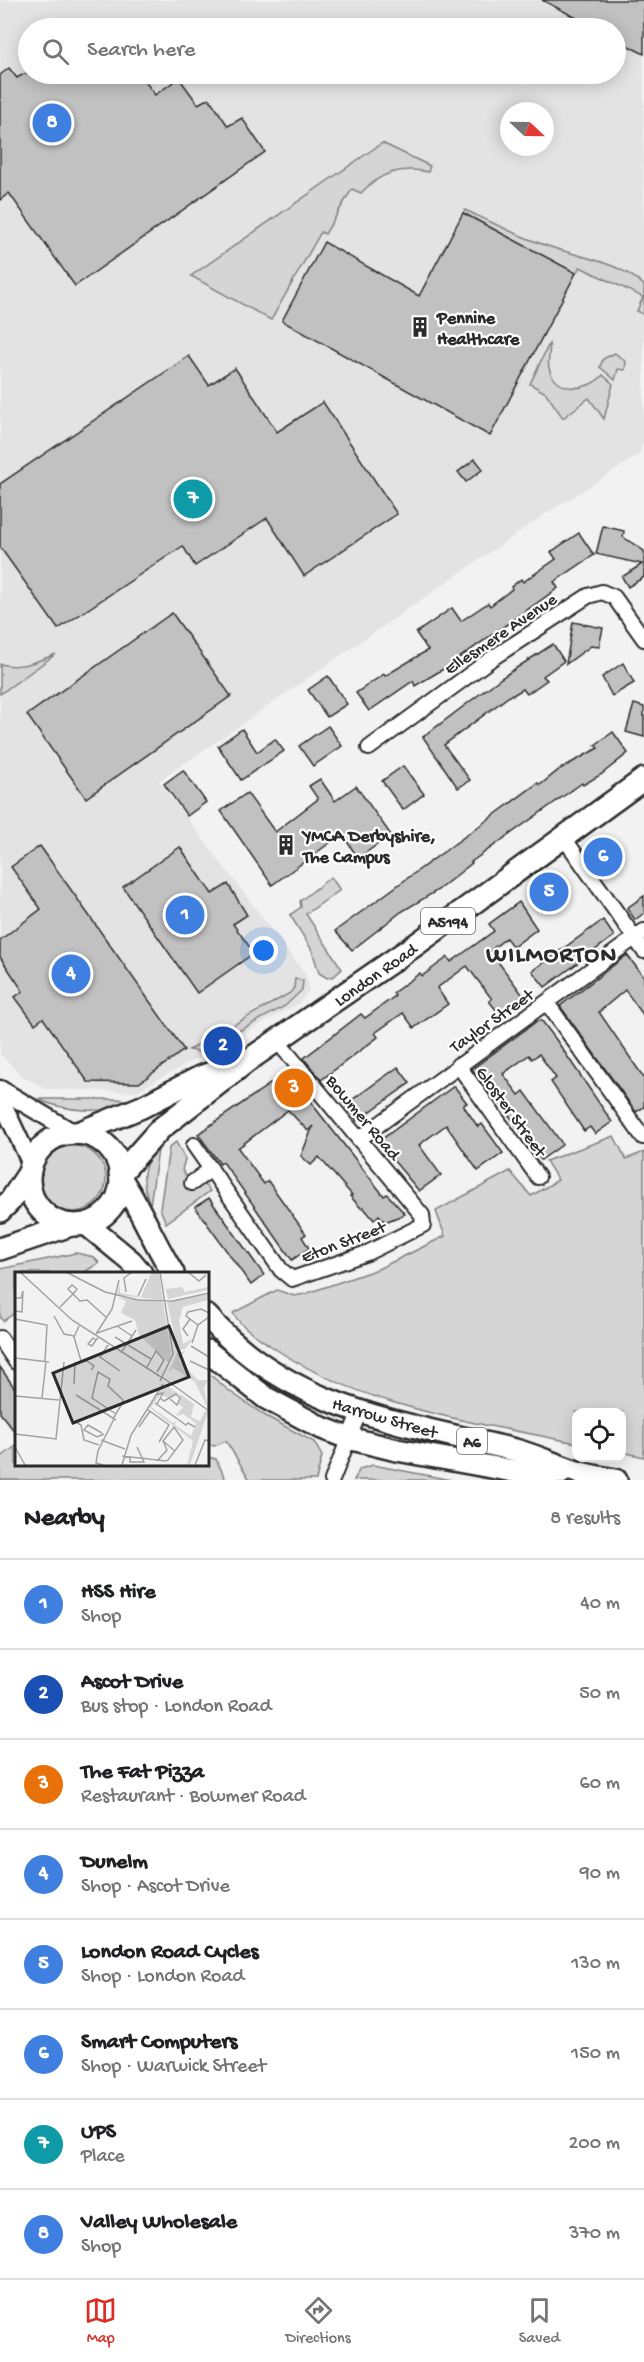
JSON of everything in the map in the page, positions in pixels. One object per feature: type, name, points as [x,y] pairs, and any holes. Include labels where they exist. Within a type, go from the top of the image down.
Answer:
[{"type":"main road","name":"London Road","points":[[121,1176],[160,1129],[250,1059],[278,1042],[644,779]]},
{"type":"main road","name":"London Road","points":[[76,1133],[142,1107],[200,1077],[250,1059]]},
{"type":"main road","points":[[0,1211],[11,1200],[39,1150],[51,1140],[76,1133],[98,1139],[113,1154],[121,1176],[152,1238],[172,1272]]},
{"type":"main road","points":[[30,1168],[30,1190],[39,1207],[53,1219],[78,1224],[131,1261],[140,1272]]},
{"type":"main road","points":[[0,1249],[95,1220],[111,1208],[116,1199],[121,1176]]},
{"type":"main road","name":"Harrow Street","points":[[208,1317],[232,1341],[262,1364],[317,1397],[359,1413],[518,1451],[582,1473]]},
{"type":"main road","name":"Harrow Street","points":[[208,1352],[267,1398],[322,1428],[348,1438],[397,1450],[513,1471],[582,1473]]},
{"type":"main road","name":"A6","points":[[582,1473],[616,1480]]},
{"type":"street","name":"Ellesmere Avenue","points":[[369,748],[491,659],[588,596],[602,592],[614,597],[644,639]]},
{"type":"street","points":[[564,838],[640,934],[644,951]]},
{"type":"street","name":"Taylor Street","points":[[358,1139],[640,934]]},
{"type":"street","points":[[547,1003],[643,1137]]},
{"type":"street","name":"Bowmer Road","points":[[278,1042],[422,1215]]},
{"type":"street","name":"Gloster Street","points":[[458,1065],[538,1177]]},
{"type":"street","points":[[0,1089],[76,1133]]},
{"type":"street","points":[[0,1098],[30,1168]]},
{"type":"street","name":"Eton Street","points":[[194,1145],[281,1270],[292,1278],[341,1263],[399,1239],[423,1225],[422,1215]]},
{"type":"street","points":[[192,1183],[211,1168]]},
{"type":"street","points":[[0,1338],[15,1360]]},
{"type":"street","points":[[332,1480],[359,1413]]},
{"type":"shaded area","points":[[0,0],[644,0],[644,437],[639,455],[541,517],[159,781],[306,975],[309,991],[298,1004],[135,1092],[46,1089],[23,1077],[0,1054]]},
{"type":"shaded area","points":[[382,143],[430,166],[428,172],[408,170],[391,173],[376,180],[361,193],[352,189],[325,234],[321,232],[271,320],[191,276]]},
{"type":"shaded area","points":[[465,210],[532,240],[608,264],[633,277],[644,285],[644,315],[637,311],[643,297],[580,267],[576,273],[463,213]]},
{"type":"shaded area","points":[[549,344],[549,368],[558,383],[573,388],[582,387],[603,375],[613,384],[604,419],[589,398],[563,418],[546,393],[530,384]]},
{"type":"shaded area","points":[[615,353],[626,362],[625,370],[618,369],[615,380],[600,367],[603,359]]},
{"type":"shaded area","points":[[56,654],[0,694],[0,664],[22,665]]},
{"type":"shaded area","points":[[331,877],[340,890],[306,914],[342,969],[334,976],[327,978],[319,973],[312,950],[290,915],[301,907],[300,901]]},
{"type":"shaded area","points":[[295,978],[303,981],[302,990],[285,1006],[200,1052],[189,1050],[290,993],[294,988]]},
{"type":"shaded area","points":[[38,1099],[129,1100],[109,1109],[84,1110],[71,1109]]},
{"type":"shaded area","points":[[614,1136],[626,1159],[644,1152],[644,1457],[626,1453],[626,1408],[572,1408],[572,1442],[418,1410],[342,1384],[306,1367],[255,1335],[240,1323],[233,1313],[277,1290],[294,1296],[305,1294],[378,1269],[445,1236],[436,1211],[510,1171],[531,1196],[558,1180],[546,1161]]},
{"type":"shaded area","points":[[176,1142],[185,1159],[182,1170],[194,1187],[200,1184],[206,1186],[210,1191],[166,1223],[160,1209],[169,1148]]},
{"type":"shaded area","points":[[159,1143],[150,1205],[144,1172]]},
{"type":"shaded area","points":[[73,1146],[85,1149],[96,1156],[103,1167],[106,1179],[103,1191],[96,1202],[85,1209],[73,1212],[61,1209],[50,1202],[43,1191],[40,1179],[43,1167],[50,1156],[61,1149]]},
{"type":"shaded area","points":[[76,1253],[94,1257],[99,1263],[85,1272],[15,1272],[15,1313],[3,1321],[0,1317],[0,1269]]},
{"type":"shaded area","points":[[208,1373],[264,1415],[314,1442],[322,1456],[316,1480],[250,1480],[226,1441],[214,1446],[208,1444]]},
{"type":"shaded area","points":[[15,1447],[15,1465],[208,1465],[208,1457],[216,1459],[226,1480],[0,1480],[0,1458]]},
{"type":"shaded area","points":[[373,1465],[451,1480],[354,1480],[360,1469]]},
{"type":"building","points":[[542,0],[644,0],[644,54],[626,45],[626,18],[577,18]]},
{"type":"building","points":[[9,68],[18,77],[18,84],[147,84],[155,95],[171,84],[183,84],[198,104],[209,98],[228,126],[242,118],[265,152],[75,286],[9,193],[0,200],[0,75]]},
{"type":"building","name":"Pennine Healthcare","points":[[463,213],[576,273],[490,436],[282,321],[324,242],[419,296]]},
{"type":"building","points":[[189,356],[209,385],[235,368],[277,432],[323,402],[397,514],[304,576],[267,518],[195,566],[183,546],[58,629],[0,547],[0,484]]},
{"type":"building","points":[[475,459],[483,469],[466,482],[458,472]]},
{"type":"building","points":[[603,526],[624,531],[623,537],[644,551],[644,577],[628,587],[622,577],[642,564],[596,554]]},
{"type":"building","points":[[579,533],[594,555],[554,582],[558,588],[445,668],[415,686],[413,681],[369,711],[356,693],[384,674],[385,676],[428,650],[416,633],[452,608],[461,621],[488,603],[490,606],[521,579],[523,582],[556,559],[551,552]]},
{"type":"building","points":[[172,613],[231,696],[86,798],[27,715]]},
{"type":"building","points":[[573,622],[603,628],[599,647],[591,646],[566,664]]},
{"type":"building","points":[[553,644],[564,661],[543,676],[547,680],[527,694],[523,689],[512,694],[444,745],[470,780],[458,788],[423,737],[501,678]]},
{"type":"building","points":[[623,663],[634,683],[612,696],[602,677]]},
{"type":"building","points":[[328,676],[347,704],[327,717],[308,690]]},
{"type":"building","points":[[634,704],[644,707],[644,737],[626,732]]},
{"type":"building","points":[[328,726],[342,746],[313,766],[299,746]]},
{"type":"building","points":[[242,729],[257,752],[275,739],[284,751],[241,780],[218,746]]},
{"type":"building","points":[[613,732],[628,753],[602,774],[583,785],[582,783],[471,862],[438,890],[401,912],[352,950],[335,931],[538,783],[540,785],[560,769],[598,748],[595,745]]},
{"type":"building","points":[[403,766],[424,794],[403,810],[382,781]]},
{"type":"building","points":[[183,770],[206,802],[187,816],[164,784]]},
{"type":"building","name":"YMCA Derbyshire, The Campus","points":[[320,779],[335,801],[356,786],[391,835],[358,858],[342,834],[272,885],[221,811],[247,793],[275,832],[318,799],[309,786]]},
{"type":"building","points":[[40,846],[184,1050],[139,1083],[88,1082],[43,1018],[35,1024],[15,997],[23,991],[0,957],[0,940],[41,909],[11,867]]},
{"type":"building","points":[[180,847],[212,894],[228,884],[247,915],[233,924],[254,953],[197,993],[123,887]]},
{"type":"building","points":[[644,896],[644,913],[635,920],[627,908]]},
{"type":"building","points":[[519,902],[537,929],[513,947],[506,938],[490,951],[525,998],[501,1016],[489,1001],[492,999],[467,966],[437,988],[448,1004],[414,1028],[403,1013],[375,1033],[378,1037],[321,1080],[304,1058],[361,1014],[365,1018],[395,996],[393,993],[420,973],[422,976],[448,957],[451,962],[494,931],[489,924]]},
{"type":"building","points":[[603,920],[614,936],[545,987],[532,971]]},
{"type":"building","points":[[627,955],[644,977],[644,1016],[625,990],[599,1012],[644,1078],[644,1107],[636,1112],[560,1006]]},
{"type":"building","points":[[537,1021],[542,1021],[557,1041],[612,1122],[595,1134],[590,1127],[584,1131],[551,1082],[556,1078],[539,1054],[532,1059],[529,1055],[503,1074],[519,1095],[524,1091],[561,1142],[562,1145],[541,1160],[491,1090],[489,1092],[472,1069]]},
{"type":"building","points":[[398,1067],[410,1083],[357,1121],[345,1105]]},
{"type":"building","points":[[290,1070],[306,1090],[305,1092],[316,1109],[384,1196],[387,1194],[405,1214],[385,1222],[379,1215],[374,1220],[350,1196],[352,1195],[319,1157],[311,1165],[301,1156],[313,1126],[308,1131],[288,1110],[238,1148],[264,1184],[268,1181],[306,1234],[302,1237],[309,1248],[292,1260],[223,1162],[220,1164],[198,1134]]},
{"type":"building","points":[[454,1086],[467,1103],[463,1105],[478,1127],[482,1124],[503,1153],[478,1171],[446,1125],[419,1145],[441,1175],[419,1191],[378,1142]]},
{"type":"building","points":[[209,1198],[264,1275],[251,1285],[195,1207]]},
{"type":"building","points":[[0,1367],[15,1389],[15,1432],[0,1413]]},
{"type":"place","name":"Valley Wholesale","points":[[52,123]]},
{"type":"place","name":"Pennine Healthcare","points":[[420,327]]},
{"type":"place","name":"UPS","points":[[193,499]]},
{"type":"place","name":"YMCA Derbyshire, The Campus","points":[[286,845]]},
{"type":"place","name":"Smart Computers","points":[[603,857]]},
{"type":"place","name":"London Road Cycles","points":[[549,892]]},
{"type":"place","name":"HSS Hire","points":[[185,915]]},
{"type":"place","name":"Dunelm","points":[[71,974]]},
{"type":"place","name":"Ascot Drive","points":[[223,1046]]},
{"type":"place","name":"The Fat Pizza","points":[[294,1088]]},
{"type":"district","name":"WILMORTON","points":[[552,953]]}]
